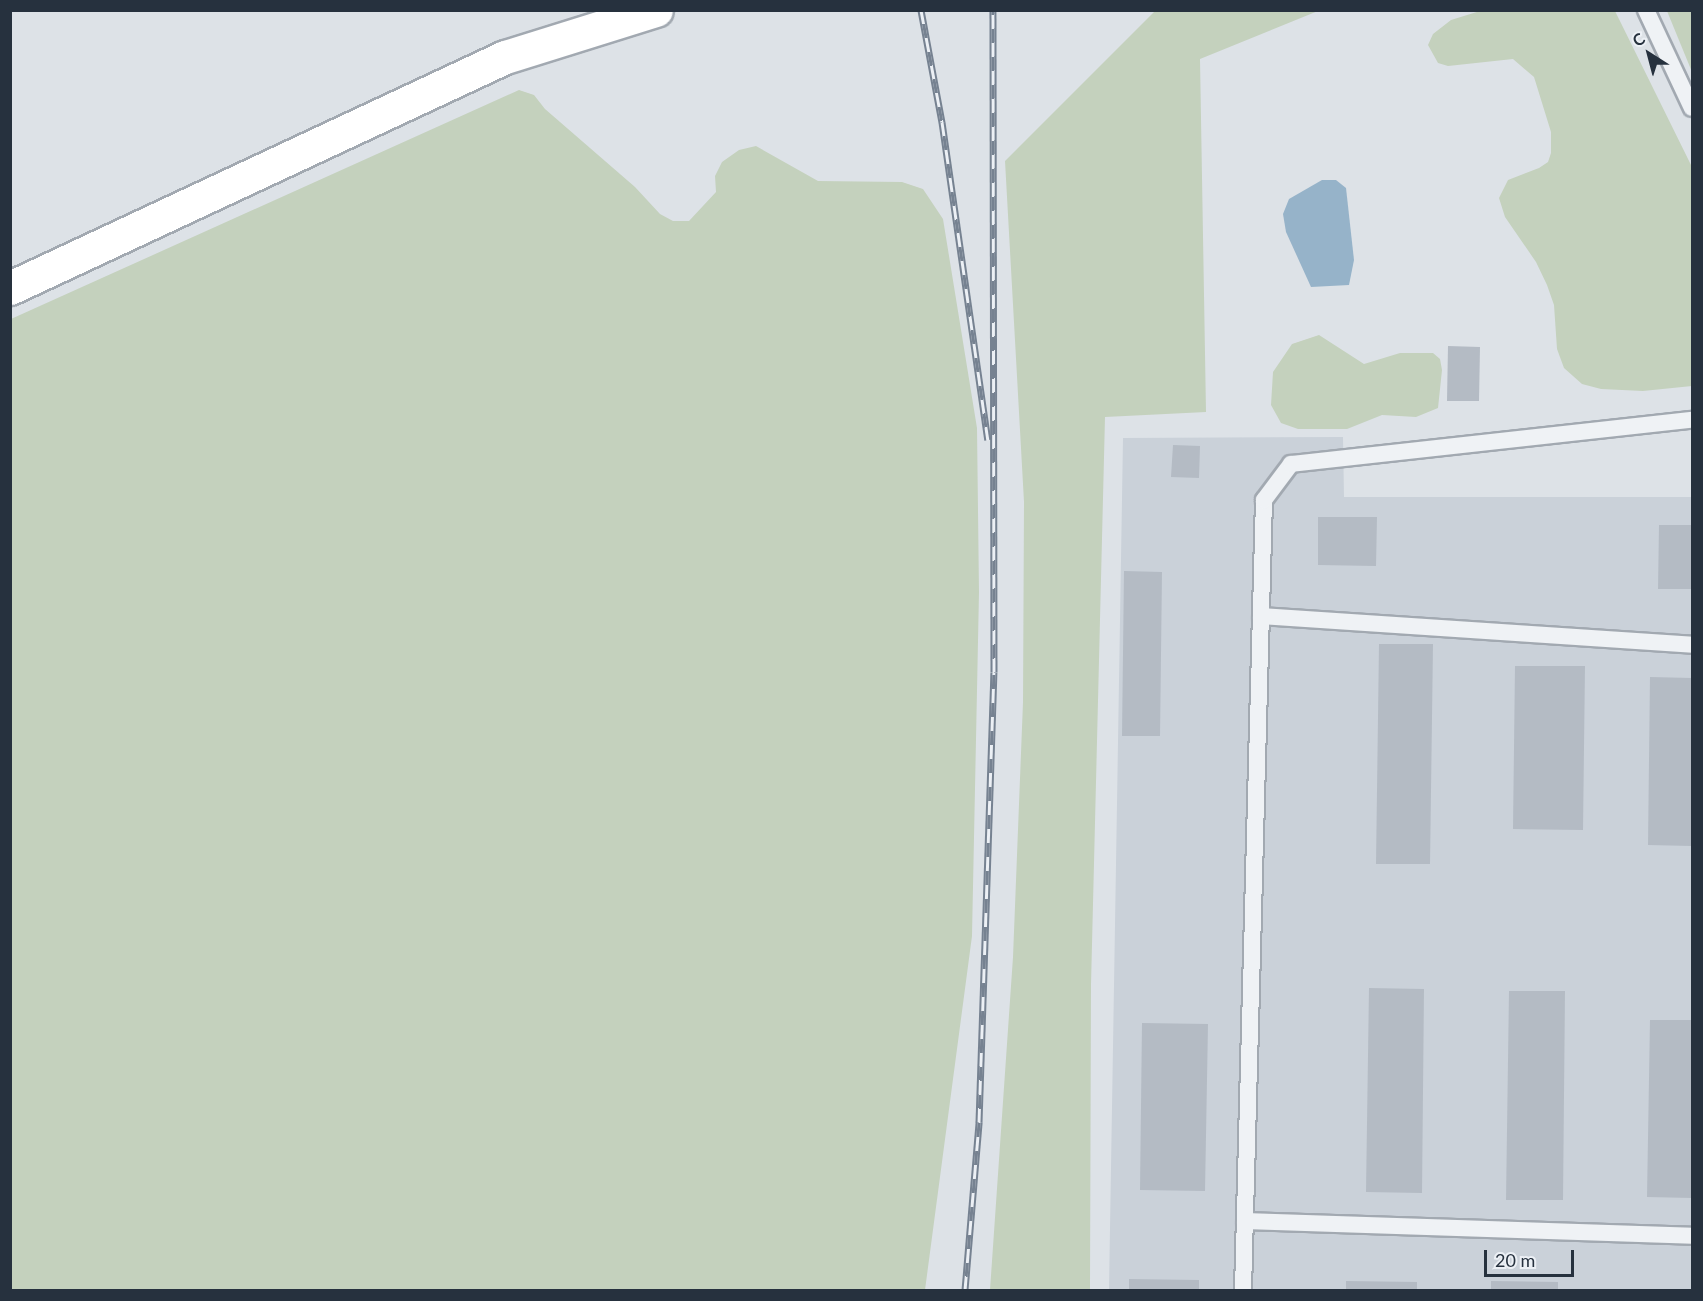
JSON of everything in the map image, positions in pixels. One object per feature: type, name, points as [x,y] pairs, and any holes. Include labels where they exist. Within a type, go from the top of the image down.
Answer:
[{"type":"street","points":[[10,288],[505,57],[656,10]]},
{"type":"lane","points":[[1646,10],[1692,108]]},
{"type":"lane","points":[[1243,1290],[1264,500],[1291,464],[1692,420]]},
{"type":"lane","points":[[1261,616],[1692,645]]},
{"type":"lane","points":[[1245,1221],[1692,1236]]},
{"type":"shaded area","points":[[1343,437],[1344,497],[1692,497],[1692,1290],[1109,1290],[1123,438]]},
{"type":"green space","points":[[1155,11],[1318,11],[1200,59],[1206,412],[1105,417],[1091,985],[1090,1290],[990,1290],[1013,957],[1023,702],[1024,502],[1005,161]]},
{"type":"green space","points":[[1480,11],[1615,11],[1692,167],[1692,386],[1643,391],[1601,389],[1582,384],[1564,368],[1557,349],[1554,305],[1547,285],[1536,262],[1505,217],[1499,198],[1508,180],[1539,168],[1548,162],[1551,153],[1551,132],[1534,77],[1513,59],[1448,66],[1438,63],[1428,45],[1433,34],[1451,20]]},
{"type":"green space","points":[[1667,11],[1692,11],[1692,72]]},
{"type":"green space","points":[[519,90],[534,95],[545,109],[635,187],[660,214],[673,221],[689,221],[716,192],[715,176],[722,162],[739,150],[756,146],[818,181],[902,182],[923,189],[943,219],[977,428],[979,592],[972,936],[925,1290],[11,1290],[11,319]]},
{"type":"green space","points":[[1319,335],[1364,364],[1400,353],[1433,353],[1440,359],[1442,370],[1438,408],[1416,417],[1382,415],[1347,429],[1298,429],[1281,423],[1271,405],[1273,372],[1292,344]]},
{"type":"water","points":[[1322,180],[1336,180],[1346,188],[1354,260],[1349,285],[1311,287],[1286,232],[1283,214],[1289,199]]},
{"type":"building","points":[[1448,346],[1480,347],[1479,401],[1447,401]]},
{"type":"building","points":[[1173,445],[1200,446],[1199,478],[1171,477]]},
{"type":"building","points":[[1318,517],[1377,517],[1376,566],[1318,565]]},
{"type":"building","points":[[1659,525],[1692,525],[1692,589],[1658,589]]},
{"type":"building","points":[[1124,571],[1162,572],[1160,736],[1122,736]]},
{"type":"building","points":[[1379,644],[1433,644],[1430,864],[1376,864]]},
{"type":"building","points":[[1515,666],[1585,666],[1583,830],[1513,829]]},
{"type":"building","points":[[1650,677],[1692,678],[1692,846],[1648,845]]},
{"type":"building","points":[[1369,988],[1424,989],[1422,1193],[1366,1192]]},
{"type":"building","points":[[1509,991],[1565,991],[1563,1200],[1506,1200]]},
{"type":"building","points":[[1650,1020],[1692,1020],[1692,1198],[1647,1197]]},
{"type":"building","points":[[1142,1023],[1208,1024],[1205,1191],[1140,1190]]},
{"type":"building","points":[[1129,1279],[1199,1280],[1199,1290],[1129,1290]]},
{"type":"building","points":[[1346,1281],[1417,1282],[1417,1290],[1346,1290]]},
{"type":"building","points":[[1491,1281],[1558,1282],[1558,1290],[1491,1290]]},
{"type":"railway","points":[[921,10],[942,122],[988,440]]},
{"type":"railway","points":[[965,1290],[979,1122],[994,672],[993,10]]}]
